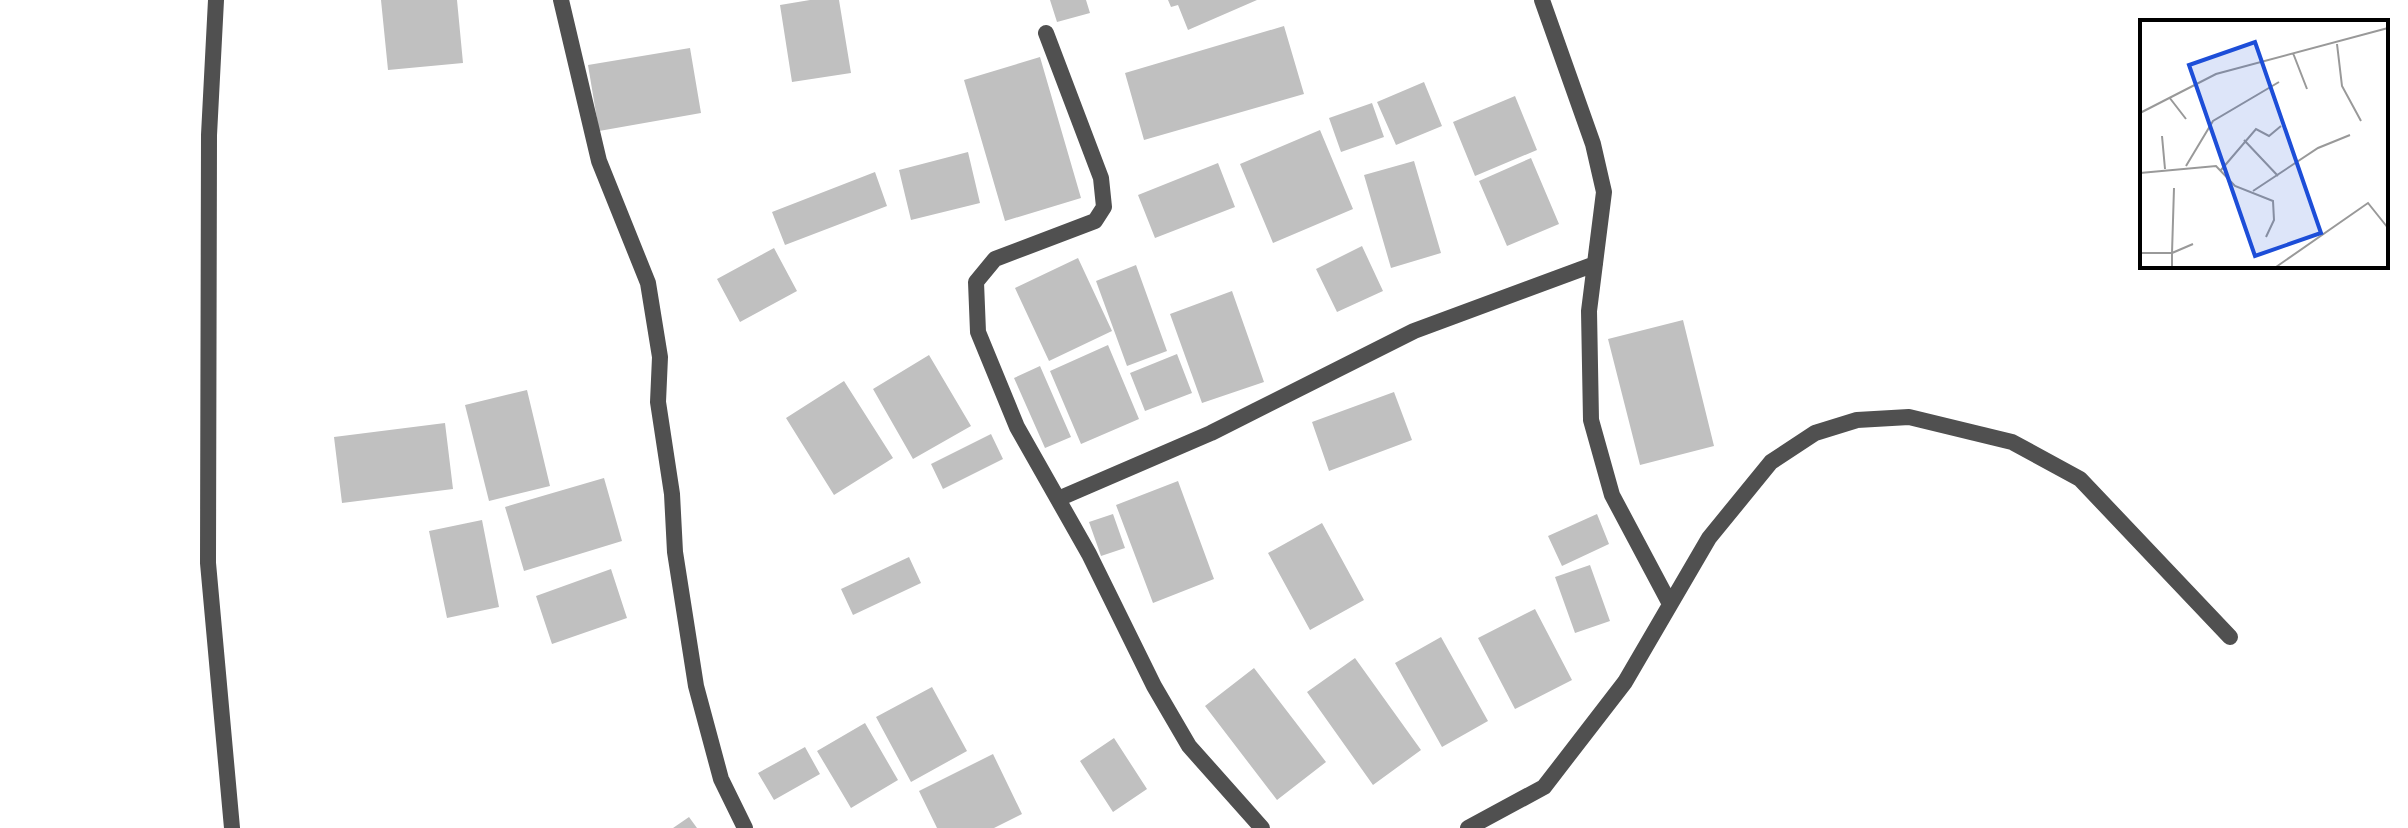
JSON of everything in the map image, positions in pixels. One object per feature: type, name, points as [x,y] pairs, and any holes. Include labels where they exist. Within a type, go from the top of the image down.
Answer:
[{"type":"street","points":[[216,0],[209,135],[208,563],[232,828]]},
{"type":"street","points":[[561,0],[599,161],[648,283],[660,357],[658,402],[672,494],[675,552],[696,686],[721,779],[745,828]]},
{"type":"street","points":[[1542,0],[1593,144],[1604,192],[1589,311],[1591,420],[1612,495],[1670,604]]},
{"type":"street","points":[[1046,33],[1101,178],[1104,207],[1095,221],[995,259],[976,282],[978,332],[1017,427],[1089,554],[1154,686],[1189,746],[1262,828]]},
{"type":"street","points":[[1058,499],[1211,433],[1414,331],[1595,264]]},
{"type":"street","points":[[1468,828],[1544,787],[1625,682],[1709,538],[1771,462],[1815,433],[1857,420],[1909,417],[2012,442],[2080,479],[2230,637]]},
{"type":"building","points":[[381,0],[457,0],[463,63],[388,70]]},
{"type":"building","points":[[810,0],[839,0],[851,73],[792,82],[780,5]]},
{"type":"building","points":[[1050,0],[1086,0],[1090,13],[1057,22]]},
{"type":"building","points":[[1168,0],[1257,0],[1188,30],[1178,5],[1171,7]]},
{"type":"building","points":[[1284,26],[1304,94],[1144,140],[1125,73]]},
{"type":"building","points":[[690,48],[701,113],[599,131],[588,65]]},
{"type":"building","points":[[1040,57],[1081,198],[1005,221],[964,80]]},
{"type":"building","points":[[1424,82],[1442,126],[1396,145],[1377,102]]},
{"type":"building","points":[[1515,96],[1537,150],[1475,176],[1453,122]]},
{"type":"building","points":[[1372,103],[1384,137],[1341,152],[1329,118]]},
{"type":"building","points":[[1320,130],[1353,209],[1273,243],[1240,164]]},
{"type":"building","points":[[968,152],[980,203],[911,220],[899,170]]},
{"type":"building","points":[[1531,158],[1559,224],[1507,246],[1479,181]]},
{"type":"building","points":[[1414,161],[1441,253],[1391,268],[1364,175]]},
{"type":"building","points":[[1218,163],[1235,207],[1155,238],[1138,195]]},
{"type":"building","points":[[875,172],[887,206],[785,245],[772,212]]},
{"type":"building","points":[[1362,246],[1383,291],[1337,312],[1316,269]]},
{"type":"building","points":[[774,248],[797,291],[740,322],[717,279]]},
{"type":"building","points":[[1078,258],[1112,331],[1049,361],[1015,288]]},
{"type":"building","points":[[1136,265],[1167,351],[1127,366],[1096,281]]},
{"type":"building","points":[[1232,291],[1264,382],[1202,403],[1170,314]]},
{"type":"building","points":[[1683,320],[1714,446],[1640,465],[1608,339]]},
{"type":"building","points":[[1108,345],[1139,419],[1081,444],[1050,371]]},
{"type":"building","points":[[1177,354],[1192,393],[1145,411],[1130,373]]},
{"type":"building","points":[[929,355],[971,426],[913,459],[873,389]]},
{"type":"building","points":[[1040,366],[1071,437],[1045,448],[1014,378]]},
{"type":"building","points":[[844,381],[893,458],[834,495],[786,418]]},
{"type":"building","points":[[527,390],[550,486],[489,501],[465,405]]},
{"type":"building","points":[[1394,392],[1412,440],[1329,471],[1312,422]]},
{"type":"building","points":[[445,423],[453,489],[342,503],[334,437]]},
{"type":"building","points":[[991,434],[1003,459],[943,489],[931,464]]},
{"type":"building","points":[[604,478],[622,541],[524,571],[505,507]]},
{"type":"building","points":[[1178,481],[1214,579],[1153,603],[1116,505]]},
{"type":"building","points":[[1113,514],[1125,548],[1101,556],[1089,522]]},
{"type":"building","points":[[1597,514],[1609,544],[1562,566],[1548,536]]},
{"type":"building","points":[[482,520],[499,607],[447,618],[429,531]]},
{"type":"building","points":[[1322,523],[1364,600],[1310,630],[1268,553]]},
{"type":"building","points":[[909,557],[921,583],[853,615],[841,589]]},
{"type":"building","points":[[1590,565],[1610,621],[1575,633],[1555,577]]},
{"type":"building","points":[[611,569],[627,618],[552,644],[536,596]]},
{"type":"building","points":[[1535,609],[1572,680],[1515,709],[1478,638]]},
{"type":"building","points":[[1441,637],[1488,721],[1442,747],[1395,663]]},
{"type":"building","points":[[1355,658],[1421,750],[1373,785],[1307,692]]},
{"type":"building","points":[[1254,668],[1326,762],[1277,800],[1205,706]]},
{"type":"building","points":[[932,687],[967,751],[911,782],[876,717]]},
{"type":"building","points":[[865,723],[898,780],[851,808],[817,751]]},
{"type":"building","points":[[1114,738],[1147,789],[1113,812],[1080,761]]},
{"type":"building","points":[[805,747],[820,774],[774,800],[758,773]]},
{"type":"building","points":[[993,754],[1022,814],[994,828],[937,828],[919,791]]},
{"type":"building","points":[[689,817],[697,828],[673,828]]}]
